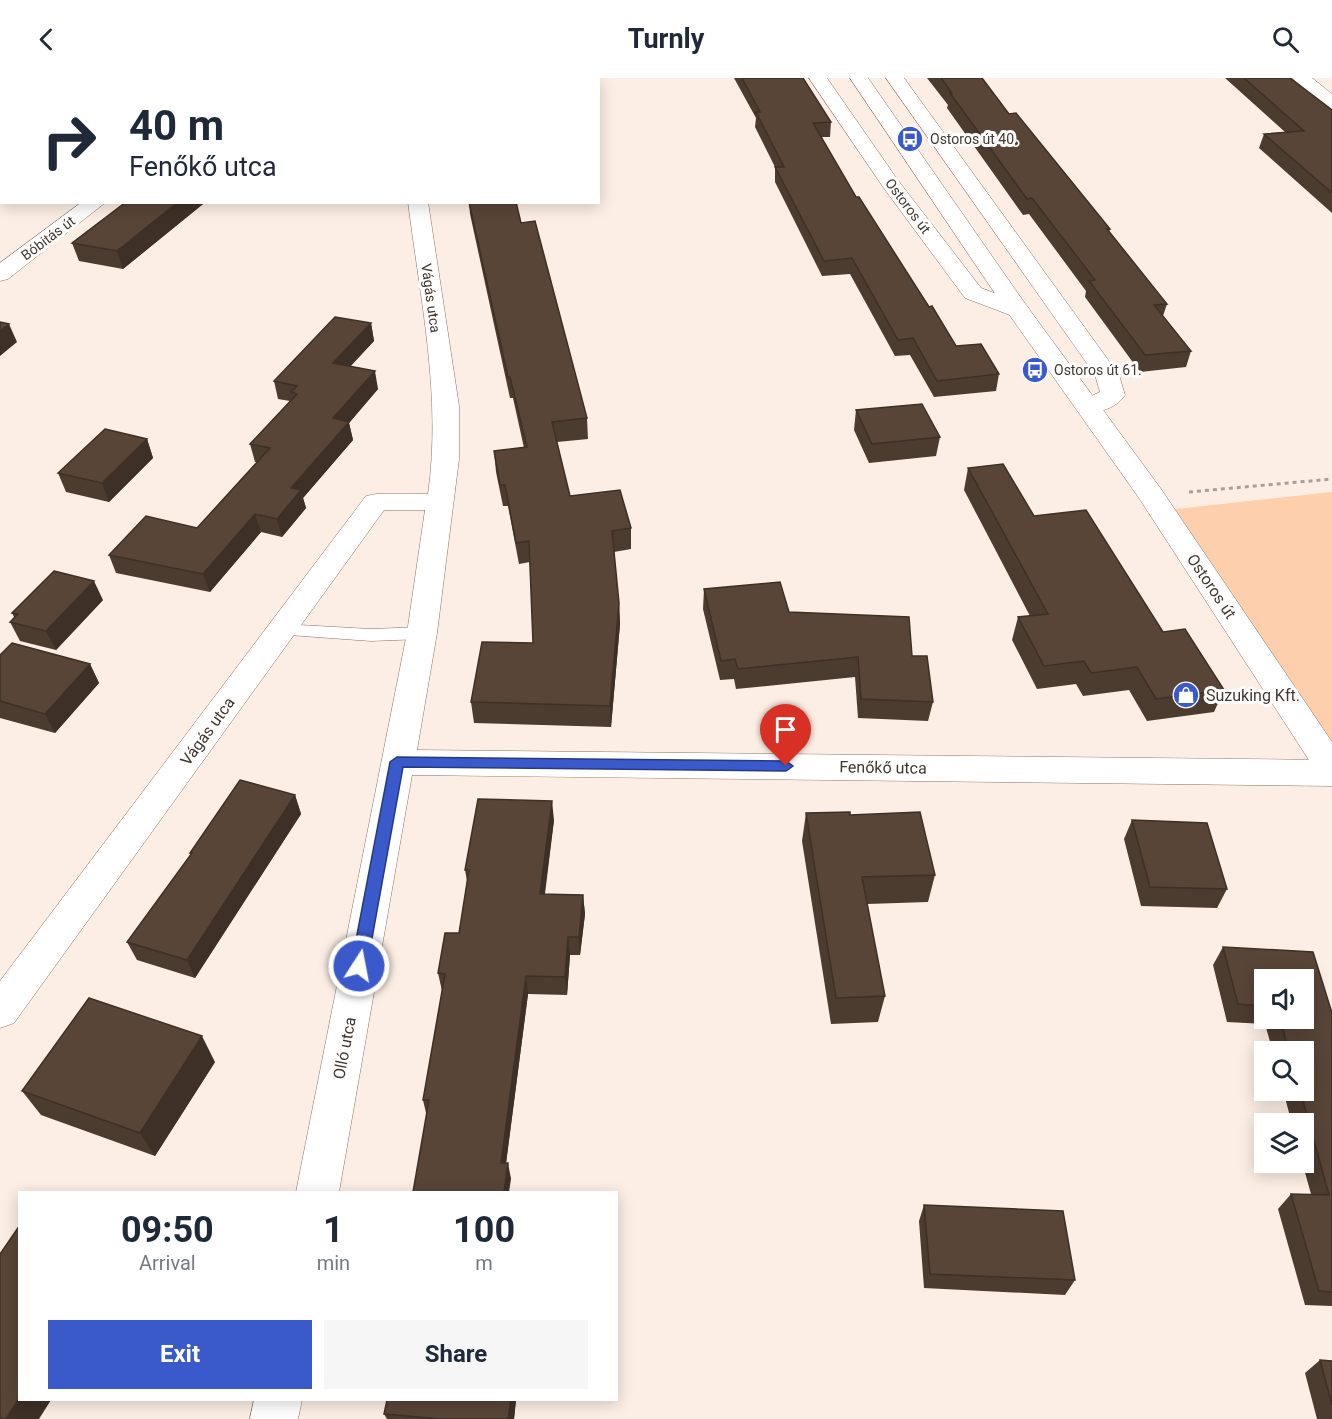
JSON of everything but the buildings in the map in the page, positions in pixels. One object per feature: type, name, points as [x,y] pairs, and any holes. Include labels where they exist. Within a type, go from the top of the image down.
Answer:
[{"type":"street","name":"Ostoros út","points":[[818,78],[890,183],[973,293],[1018,310]]},
{"type":"street","name":"Ostoros út","points":[[859,78],[1018,310],[1152,495],[1332,768]]},
{"type":"street","points":[[895,78],[1107,375],[1113,395],[1088,407]]},
{"type":"street","points":[[1301,78],[1332,103]]},
{"type":"street","points":[[880,109],[916,106]]},
{"type":"street","name":"Bóbitás út","points":[[0,274],[93,204]]},
{"type":"street","name":"Vágás utca","points":[[397,762],[422,633],[446,459],[446,406],[418,204]]},
{"type":"street","name":"Vágás utca","points":[[0,1011],[376,502],[440,502]]},
{"type":"street","name":"Fenőkő utca","points":[[397,762],[1332,773]]},
{"type":"street","name":"Olló utca","points":[[317,1191],[397,762]]},
{"type":"street","points":[[274,1419],[278,1401]]},
{"type":"lane","points":[[281,630],[371,635],[422,633]]},
{"type":"path","points":[[1152,495],[1332,479]]},
{"type":"shaded area","points":[[1332,492],[1332,745],[1175,509]]},
{"type":"place","name":"Ostoros út 40.","points":[[910,139]]},
{"type":"place","name":"Ostoros út 61.","points":[[1035,370]]},
{"type":"place","name":"Suzuking Kft.","points":[[1186,695]]},
{"type":"route","points":[[359,966],[397,762],[786,766]]}]
